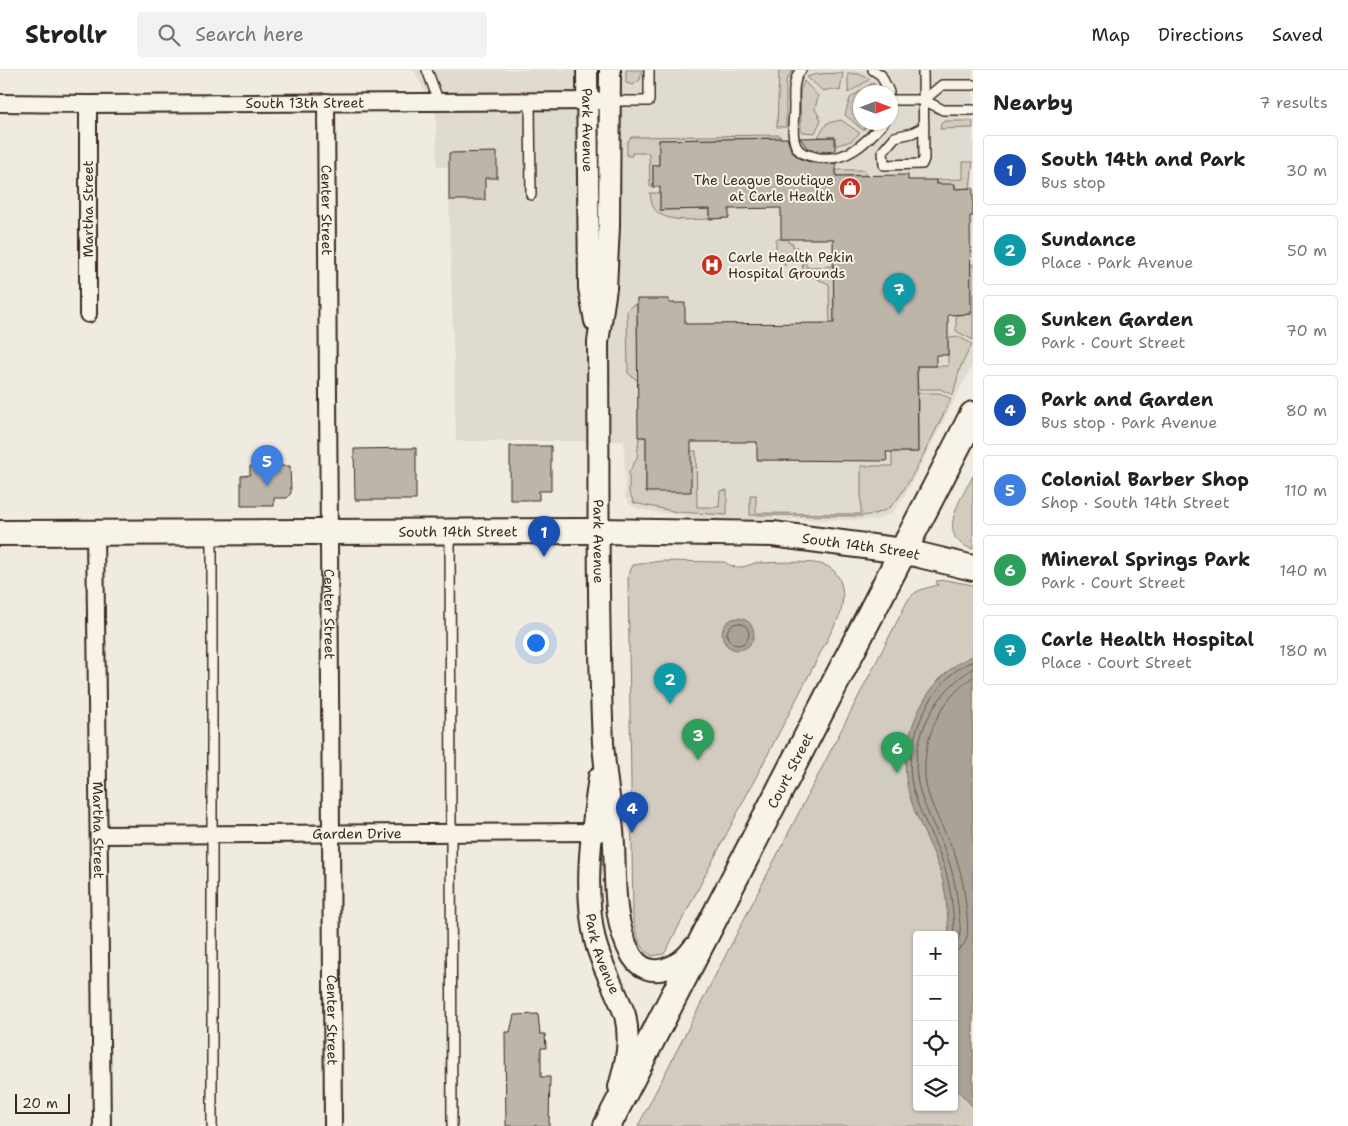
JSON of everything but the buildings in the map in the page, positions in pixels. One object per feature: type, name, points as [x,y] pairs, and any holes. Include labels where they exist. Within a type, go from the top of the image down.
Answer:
[{"type":"main road","name":"Court Street","points":[[606,1126],[973,415]]},
{"type":"main road","name":"South 14th Street","points":[[0,533],[600,531],[773,534],[903,551],[973,568]]},
{"type":"street","name":"Park Avenue","points":[[587,70],[589,288],[598,338],[603,745],[613,832],[614,880],[621,925],[633,956],[650,970],[671,968],[691,951],[713,921]]},
{"type":"street","name":"Park Avenue","points":[[598,338],[606,288],[609,235],[610,70]]},
{"type":"street","name":"South 13th Street","points":[[0,103],[610,101]]},
{"type":"street","name":"Center Street","points":[[326,102],[334,1126]]},
{"type":"street","name":"Martha Street","points":[[88,104],[88,314]]},
{"type":"street","name":"Martha Street","points":[[95,532],[102,1126]]},
{"type":"street","name":"Park Avenue","points":[[603,745],[592,832],[590,888],[594,932],[600,956],[625,1015],[629,1036],[626,1062],[606,1126]]},
{"type":"street","name":"Garden Drive","points":[[99,835],[613,832]]},
{"type":"lane","points":[[427,70],[439,102]]},
{"type":"lane","points":[[610,101],[649,101],[649,70]]},
{"type":"lane","points":[[801,70],[794,82],[794,133],[796,145],[802,154],[820,158],[840,157],[855,151],[877,130]]},
{"type":"lane","points":[[873,70],[881,75],[885,85]]},
{"type":"lane","points":[[923,70],[924,100],[924,127],[924,159],[922,164],[884,165],[883,151],[892,139],[924,127]]},
{"type":"lane","points":[[924,100],[942,85],[973,85]]},
{"type":"lane","points":[[898,99],[924,100],[943,110],[973,110]]},
{"type":"lane","points":[[530,101],[531,195]]},
{"type":"lane","points":[[212,532],[212,1126]]},
{"type":"lane","points":[[450,532],[452,1126]]},
{"type":"shaded area","name":"Carle Health Pekin Hospital Grounds","points":[[414,70],[973,70],[973,364],[904,497],[892,513],[877,520],[706,519],[640,510],[631,506],[625,497],[624,441],[456,441],[448,167],[437,167],[436,115]]},
{"type":"shaded area","points":[[626,70],[642,70],[640,80],[633,85],[626,83]]},
{"type":"shaded area","points":[[779,70],[793,70],[786,81],[786,127],[777,127]]},
{"type":"shaded area","points":[[843,73],[840,91],[832,89],[823,91],[807,77],[816,74]]},
{"type":"shaded area","points":[[848,73],[859,74],[870,79],[861,85],[853,85],[853,90],[848,93]]},
{"type":"shaded area","points":[[804,81],[818,96],[815,109],[821,120],[815,133],[801,132],[800,91]]},
{"type":"shaded area","points":[[853,96],[853,122],[845,115],[850,98]]},
{"type":"shaded area","points":[[841,120],[860,133],[851,141],[835,146],[835,137],[818,137],[827,123]]},
{"type":"shaded area","points":[[944,121],[973,121],[973,128],[940,129]]},
{"type":"shaded area","points":[[779,135],[781,138],[659,140],[659,165],[653,165],[653,187],[650,187],[649,153],[632,153],[632,156],[627,156],[627,143],[631,137]]},
{"type":"shaded area","points":[[963,162],[973,162],[970,188],[955,189],[955,185],[936,184],[936,180],[963,179]]},
{"type":"shaded area","points":[[836,170],[865,170],[862,193],[861,175],[836,176]]},
{"type":"shaded area","points":[[650,193],[660,193],[660,210],[710,209],[710,219],[680,220],[665,216],[654,208]]},
{"type":"shaded area","points":[[776,239],[788,239],[789,243],[793,243],[793,247],[797,247],[797,252],[802,252],[802,257],[805,257],[806,267],[834,266],[834,329],[830,330],[829,284],[803,273],[802,258],[786,259],[785,266],[776,250]]},
{"type":"shaded area","points":[[970,264],[973,264],[973,340],[956,331],[956,315],[971,314]]},
{"type":"shaded area","points":[[633,305],[637,305],[638,381],[628,373],[627,310]]},
{"type":"shaded area","points":[[959,337],[972,344],[960,368],[953,395],[940,389],[918,389],[917,366],[948,366],[948,338]]},
{"type":"shaded area","points":[[918,393],[940,393],[951,399],[905,488],[890,507],[884,511],[861,516],[750,515],[750,495],[756,495],[756,513],[861,514],[861,466],[892,466],[892,452],[918,452]]},
{"type":"shaded area","points":[[639,437],[646,437],[646,492],[686,451],[696,451],[697,507],[719,507],[720,491],[727,490],[727,515],[677,512],[634,503],[629,492],[629,472],[637,458]]},
{"type":"shaded area","points":[[973,476],[973,549],[961,544],[955,536],[953,527],[958,505]]},
{"type":"shaded area","points":[[661,561],[725,562],[731,566],[739,567],[754,563],[817,563],[831,568],[836,573],[842,586],[843,601],[840,615],[667,949],[664,954],[652,956],[641,945],[633,919],[628,576],[633,565]]},
{"type":"shaded area","points":[[946,580],[973,585],[973,1126],[638,1126],[908,600],[918,591],[938,585],[936,581]]},
{"type":"water","points":[[738,618],[750,622],[754,634],[750,646],[738,650],[726,646],[722,634],[726,622]]},
{"type":"water","points":[[973,656],[973,1107],[958,1090],[958,931],[949,931],[942,876],[910,799],[906,778],[908,742],[921,706],[943,676],[957,664]]},
{"type":"place","name":"The League Boutique at Carle Health","points":[[850,188]]},
{"type":"place","name":"Carle Health Pekin Hospital Grounds","points":[[712,265]]},
{"type":"place","name":"Carle Health Hospital","points":[[899,314]]},
{"type":"place","name":"Colonial Barber Shop","points":[[267,486]]},
{"type":"place","name":"South 14th and Park","points":[[544,557]]},
{"type":"place","name":"Sundance","points":[[670,704]]},
{"type":"place","name":"Sunken Garden","points":[[698,760]]},
{"type":"place","name":"Mineral Springs Park","points":[[897,773]]},
{"type":"place","name":"Park and Garden","points":[[632,833]]}]
